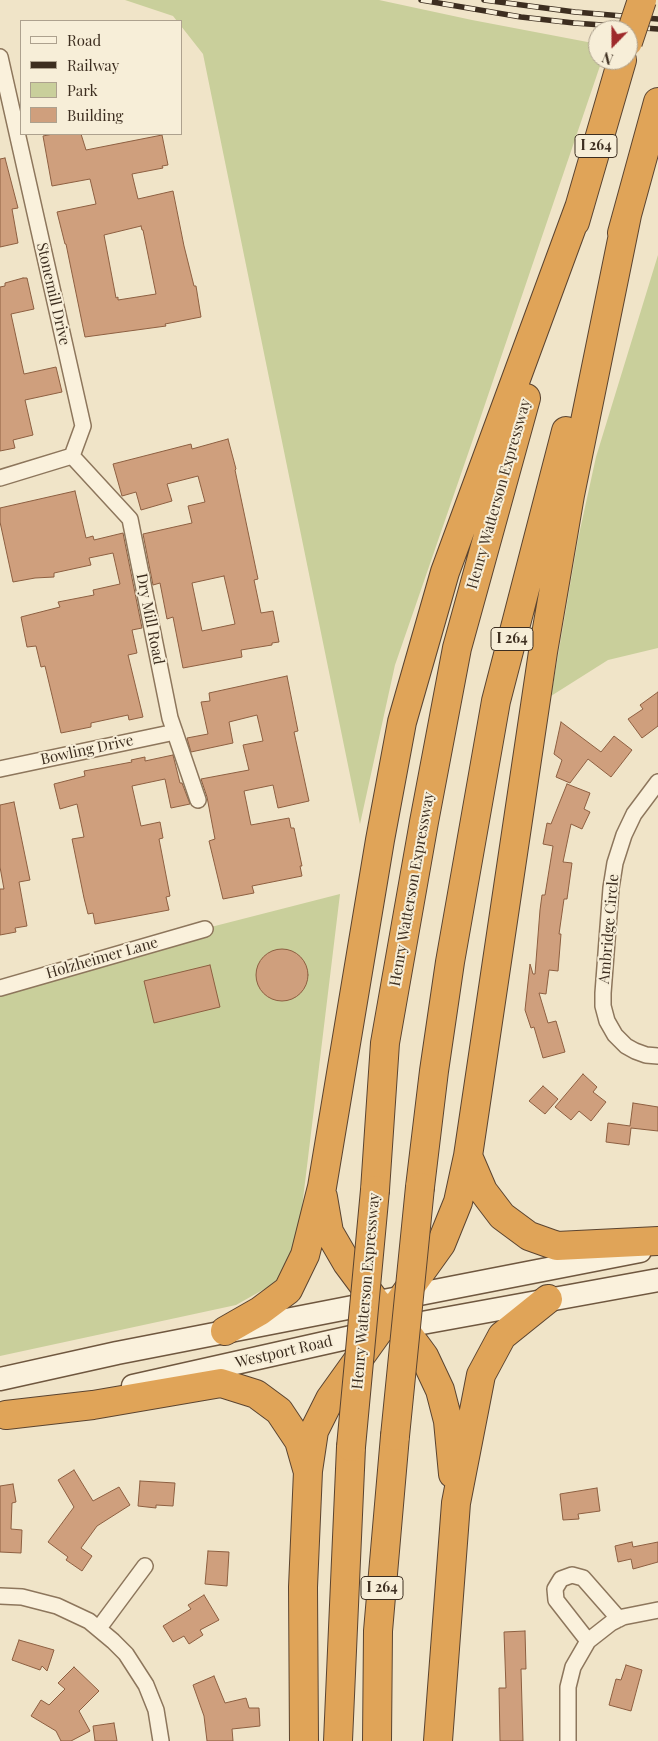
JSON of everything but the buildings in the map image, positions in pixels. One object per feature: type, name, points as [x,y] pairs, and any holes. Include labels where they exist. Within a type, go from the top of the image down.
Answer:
[{"type":"highway","points":[[635,20],[642,0]]},
{"type":"highway","name":"Henry Watterson Expressway","points":[[338,1741],[351,1447],[375,1190],[385,1043],[457,648],[619,70]]},
{"type":"highway","name":"I 264","points":[[377,1741],[378,1631],[395,1436],[420,1187],[450,962],[496,701],[560,452],[658,102]]},
{"type":"highway","points":[[225,1331],[260,1311],[288,1290],[304,1256],[322,1187],[380,840],[402,722],[445,572],[580,205]]},
{"type":"highway","points":[[304,1741],[303,1587],[308,1471],[314,1431],[326,1407],[441,1244],[458,1202],[468,1156],[545,642],[570,495],[627,215]]},
{"type":"highway","points":[[468,1156],[482,1190],[502,1216],[528,1236],[557,1246],[658,1241]]},
{"type":"highway","points":[[322,1187],[329,1232],[347,1264],[424,1356],[440,1390],[448,1421],[456,1503]]},
{"type":"highway","points":[[438,1741],[456,1503],[481,1375],[502,1336],[548,1299]]},
{"type":"highway","points":[[3,1415],[93,1405],[221,1383],[256,1394],[279,1411],[299,1441],[308,1471]]},
{"type":"main road","name":"Westport Road","points":[[3,1415],[390,1314],[658,1247]]},
{"type":"main road","name":"Westport Road","points":[[0,1379],[117,1352],[225,1331],[548,1299],[658,1280]]},
{"type":"street","name":"Stonemill Drive","points":[[0,57],[83,426],[72,456]]},
{"type":"street","points":[[0,478],[72,456]]},
{"type":"street","name":"Dry Mill Road","points":[[72,456],[130,519],[170,718],[198,800]]},
{"type":"street","name":"Bowling Drive","points":[[0,769],[175,732]]},
{"type":"street","name":"Ambridge Circle","points":[[658,782],[634,814],[624,835],[615,863],[611,888],[603,993],[603,1006],[607,1021],[615,1034],[626,1046],[646,1055],[658,1056]]},
{"type":"street","name":"Holzheimer Lane","points":[[0,988],[205,929]]},
{"type":"street","points":[[99,1628],[145,1566]]},
{"type":"street","points":[[588,1641],[556,1600],[555,1589],[561,1579],[572,1575],[583,1578],[619,1619]]},
{"type":"street","points":[[0,1596],[22,1597],[57,1606],[90,1621],[99,1628],[126,1654],[146,1685],[156,1710],[161,1741]]},
{"type":"street","points":[[568,1741],[568,1687],[573,1666],[588,1641],[619,1619],[658,1610]]},
{"type":"green space","points":[[125,0],[379,0],[588,42],[588,70],[599,70],[395,665],[360,824],[203,54],[182,27],[182,20],[176,20],[173,16]]},
{"type":"green space","points":[[658,255],[658,648],[608,660],[551,696],[578,539],[596,457]]},
{"type":"green space","points":[[340,894],[299,1232],[284,1273],[275,1283],[236,1305],[0,1356],[0,981]]},
{"type":"railway","points":[[421,0],[521,17],[658,29]]},
{"type":"railway","points":[[484,0],[575,12],[658,19]]}]
